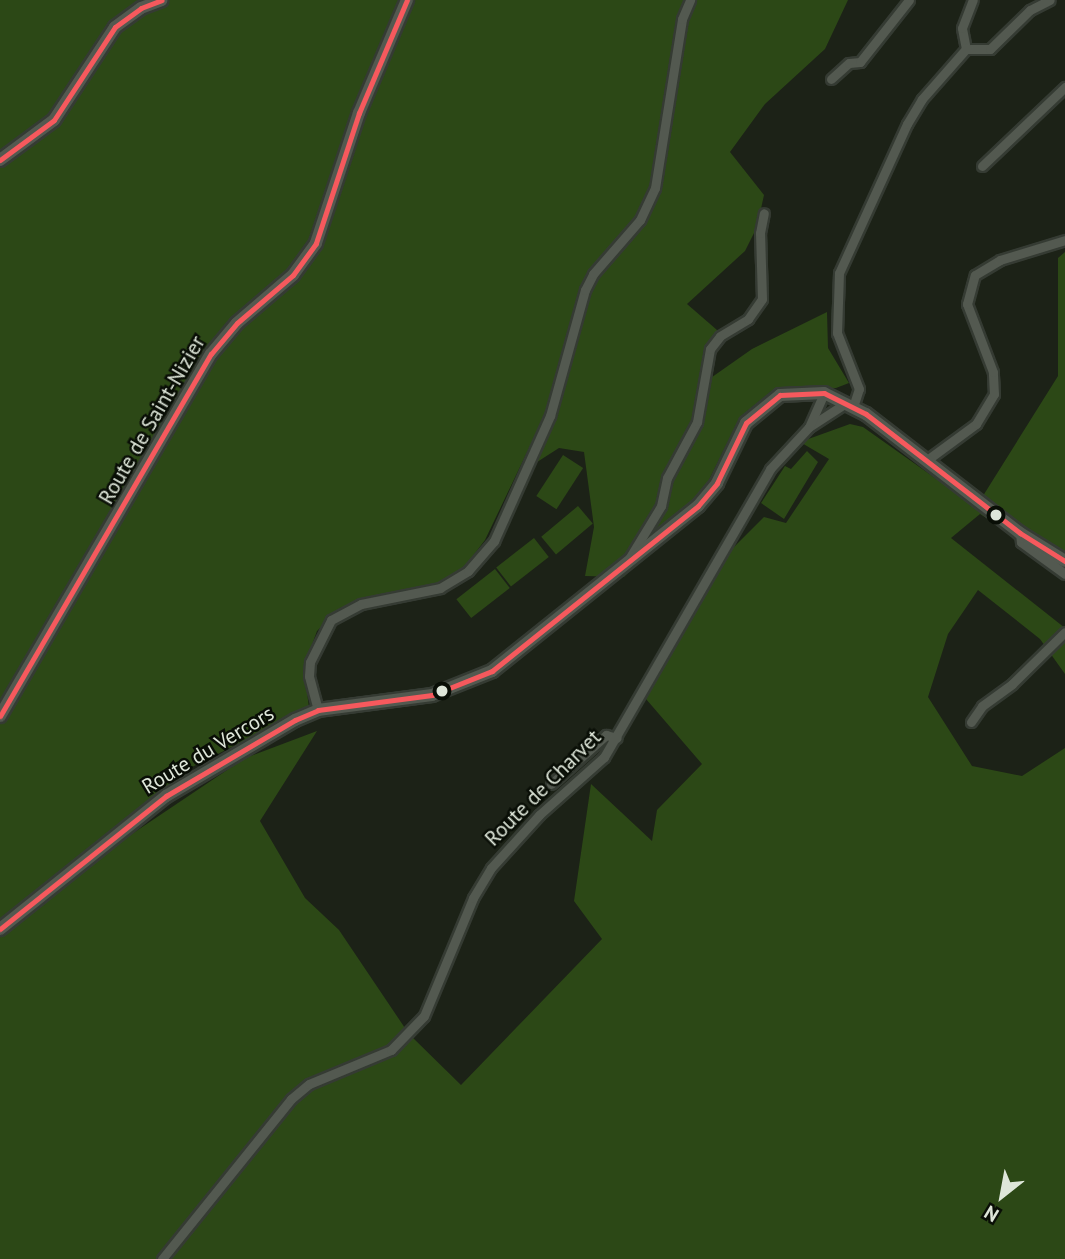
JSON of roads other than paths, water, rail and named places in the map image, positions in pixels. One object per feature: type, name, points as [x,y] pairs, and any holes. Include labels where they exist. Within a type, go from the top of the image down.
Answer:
[{"type":"main road","points":[[0,160],[54,120],[115,27],[141,8],[162,0]]},
{"type":"main road","name":"Route de Saint-Nizier","points":[[0,716],[211,354],[237,323],[293,275],[316,243],[359,113],[407,0]]},
{"type":"main road","name":"Route du Vercors","points":[[0,929],[166,796],[317,710],[432,695],[492,671],[624,568],[705,499],[746,423],[762,406],[788,393],[824,393]]},
{"type":"main road","points":[[824,393],[849,405],[927,460],[1020,533],[1065,561]]},
{"type":"street","points":[[317,710],[309,676],[310,662],[331,620],[361,604],[440,588],[468,571],[494,541],[550,416],[585,290],[640,220],[655,188],[682,19],[690,0]]},
{"type":"street","points":[[831,79],[849,62],[860,62],[909,0]]},
{"type":"street","points":[[966,49],[962,28],[974,0]]},
{"type":"street","points":[[849,405],[859,389],[837,332],[839,274],[907,124],[922,99],[966,49],[990,49],[1030,10],[1050,0]]},
{"type":"street","points":[[982,166],[1065,87]]},
{"type":"street","points":[[624,568],[661,506],[667,478],[697,422],[710,349],[720,336],[748,319],[762,299],[760,233],[764,214]]},
{"type":"street","points":[[927,460],[976,424],[994,394],[993,372],[967,304],[975,275],[986,265],[1065,240]]},
{"type":"street","name":"Route de Charvet","points":[[162,1259],[273,1116],[291,1099],[309,1084],[391,1050],[410,1034],[428,1007],[473,898],[491,868],[539,815],[604,757],[770,470],[809,427],[824,393]]},
{"type":"street","name":"Route de Charvet","points":[[809,427],[849,405]]},
{"type":"street","points":[[1020,533],[1021,542],[1065,574]]},
{"type":"street","points":[[971,722],[982,706],[1007,688],[1065,632]]},
{"type":"street","points":[[551,784],[606,735],[617,738]]}]
